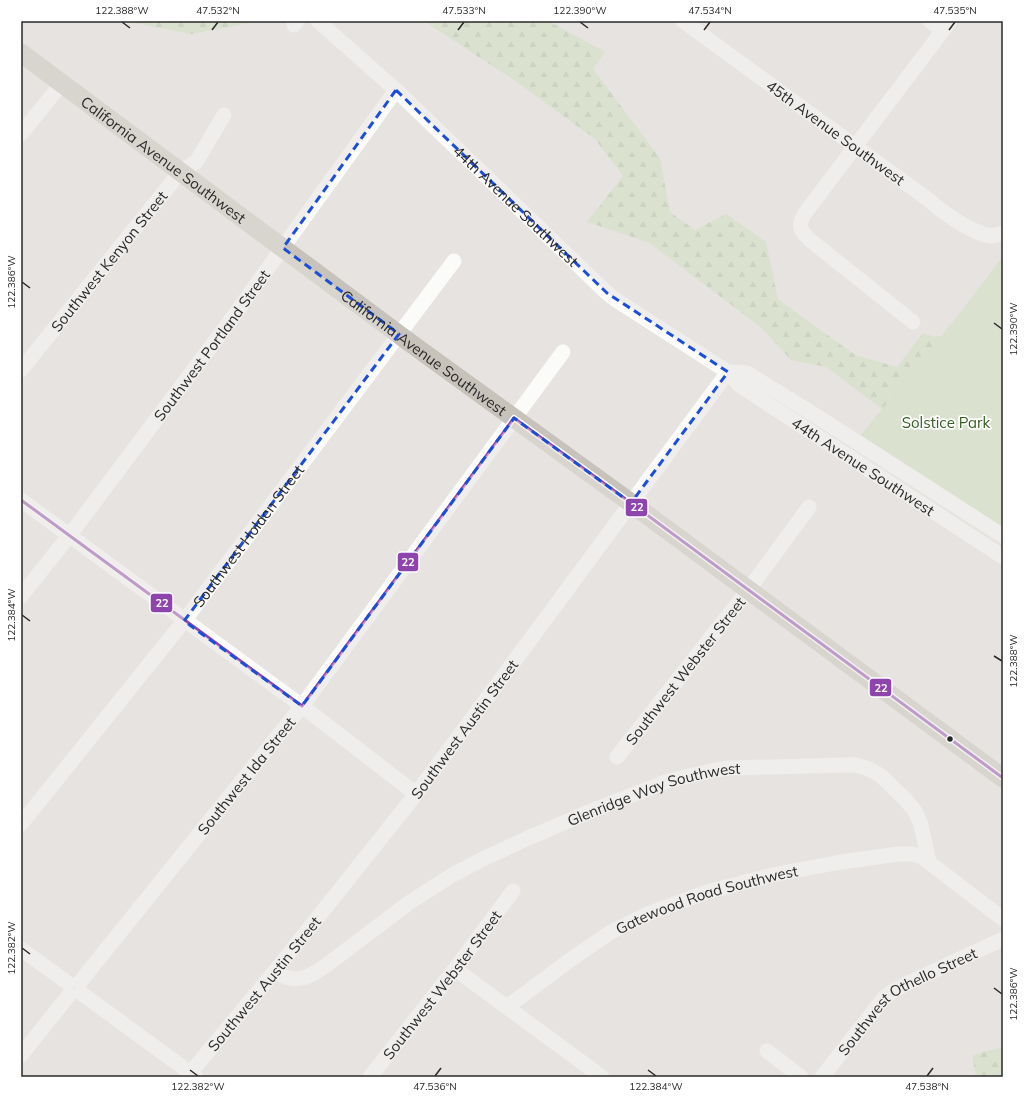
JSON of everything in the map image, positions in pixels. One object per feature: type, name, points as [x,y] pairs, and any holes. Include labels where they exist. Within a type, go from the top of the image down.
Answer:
[{"type":"main road","name":"California Avenue Southwest","points":[[21,53],[399,334],[748,589],[1003,778]]},
{"type":"street","name":"44th Avenue Southwest","points":[[318,21],[396,90],[607,293],[728,372],[739,385],[1003,556]]},
{"type":"street","name":"45th Avenue Southwest","points":[[683,21],[929,200],[939,210],[968,227],[980,232],[997,234]]},
{"type":"street","points":[[913,322],[810,240],[802,232],[800,227],[801,220],[805,213],[946,26],[930,21]]},
{"type":"street","points":[[21,134],[62,83]]},
{"type":"street","name":"Southwest Portland Street","points":[[21,596],[69,536],[283,248],[396,90]]},
{"type":"street","name":"Southwest Kenyon Street","points":[[21,370],[181,172],[196,162],[224,115]]},
{"type":"street","name":"Southwest Holden Street","points":[[21,824],[184,621],[344,405],[454,261]]},
{"type":"street","name":"Southwest Ida Street","points":[[21,1055],[302,706],[563,352]]},
{"type":"street","name":"44th Avenue Southwest","points":[[728,372],[747,373],[1003,536]]},
{"type":"street","name":"Southwest Austin Street","points":[[191,1076],[416,794],[728,372]]},
{"type":"street","points":[[21,500],[184,621],[302,706],[416,794]]},
{"type":"street","name":"Southwest Webster Street","points":[[617,757],[748,589],[809,507]]},
{"type":"street","name":"Glenridge Way Southwest","points":[[275,971],[287,978],[303,978],[322,968],[410,902],[454,874],[487,857],[589,812],[668,781],[710,771],[729,768],[845,765],[856,765],[869,769],[880,775],[915,811],[921,825],[929,862]]},
{"type":"street","name":"Gatewood Road Southwest","points":[[507,1006],[610,932],[650,913],[707,892],[778,874],[841,862],[898,854],[912,854],[922,857],[929,862]]},
{"type":"street","points":[[929,862],[1003,919]]},
{"type":"street","name":"Southwest Webster Street","points":[[370,1077],[455,969],[513,891]]},
{"type":"street","name":"Southwest Othello Street","points":[[822,1077],[884,998],[893,991],[1003,939]]},
{"type":"street","points":[[21,949],[191,1076]]},
{"type":"street","points":[[455,969],[602,1077]]},
{"type":"street","points":[[767,1051],[801,1077]]},
{"type":"highlighted area","points":[[396,90],[607,293],[728,372],[631,503],[514,418],[302,706],[184,621],[399,334],[283,248]]},
{"type":"green space","points":[[125,21],[253,21],[191,34]]},
{"type":"green space","points":[[424,21],[548,21],[605,52],[593,69],[660,158],[670,212],[695,230],[726,214],[766,242],[778,299],[855,355],[897,367],[922,334],[941,337],[1003,527],[861,435],[882,409],[826,367],[791,360],[762,328],[648,242],[587,222],[623,176],[595,139],[514,80]]},
{"type":"green space","name":"Solstice Park","points":[[1003,256],[1003,527],[861,435],[956,318]]},
{"type":"green space","points":[[1003,1047],[1003,1077],[976,1077],[972,1055]]},
{"type":"transit line","name":"22","points":[[514,418],[1003,778]]},
{"type":"transit line","name":"22","points":[[302,706],[514,418]]},
{"type":"transit line","name":"22","points":[[21,500],[302,706]]}]
